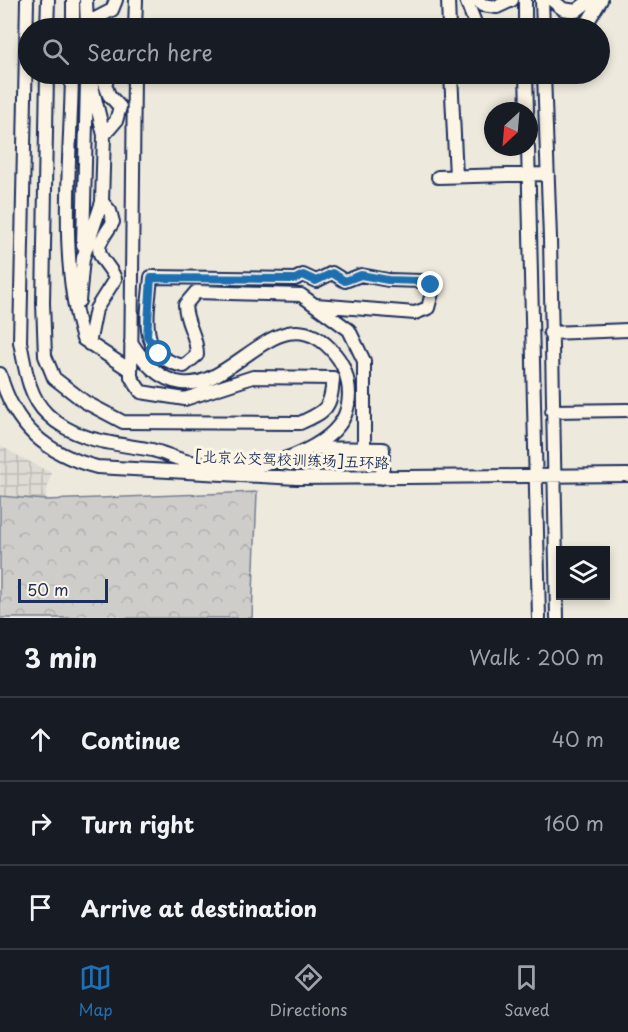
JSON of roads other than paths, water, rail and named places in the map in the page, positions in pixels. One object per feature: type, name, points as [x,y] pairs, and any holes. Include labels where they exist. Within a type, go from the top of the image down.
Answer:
[{"type":"street","points":[[27,0],[27,18]]},
{"type":"street","points":[[47,18],[48,0]]},
{"type":"street","points":[[73,0],[73,18]]},
{"type":"street","points":[[86,0],[89,18]]},
{"type":"street","points":[[102,18],[112,10],[116,0]]},
{"type":"street","points":[[135,18],[136,0]]},
{"type":"street","points":[[448,0],[449,18]]},
{"type":"street","points":[[466,0],[473,18]]},
{"type":"street","points":[[478,0],[482,5],[497,7],[512,0]]},
{"type":"street","points":[[525,0],[525,18]]},
{"type":"street","points":[[542,0],[543,18]]},
{"type":"street","points":[[552,0],[563,9],[576,11],[590,0]]},
{"type":"street","points":[[590,18],[601,0]]},
{"type":"street","points":[[25,84],[20,342],[27,381],[45,413],[73,433],[99,442],[155,451],[188,462],[248,467],[297,455],[322,441],[337,427],[347,410],[348,385],[342,363],[327,345],[308,333],[288,334],[266,340],[202,381],[184,383],[163,377],[143,360],[131,341]]},
{"type":"street","points":[[46,84],[43,303],[45,356],[54,378],[85,402],[123,422],[300,423],[321,413],[331,401],[333,378],[253,377],[185,399],[141,392],[130,377],[134,84]]},
{"type":"street","points":[[72,84],[69,270],[77,317],[83,339],[130,370]]},
{"type":"street","points":[[77,317],[83,258],[88,84]]},
{"type":"street","points":[[83,258],[102,202],[104,135],[91,84]]},
{"type":"street","points":[[104,135],[116,120],[120,107],[109,95],[105,84]]},
{"type":"street","points":[[451,84],[456,176]]},
{"type":"street","points":[[522,84],[527,92]]},
{"type":"street","points":[[527,84],[527,102]]},
{"type":"street","points":[[544,84],[548,174],[557,618]]},
{"type":"street","points":[[544,93],[548,84]]},
{"type":"street","points":[[528,156],[539,618]]},
{"type":"street","points":[[438,177],[548,174]]},
{"type":"street","points":[[89,344],[96,309],[115,279],[113,270],[101,258],[99,250],[100,242],[113,222],[110,211],[102,202]]},
{"type":"street","points":[[316,305],[415,313],[428,308],[432,293],[431,285],[422,281],[388,280],[361,275],[345,281],[332,273],[316,281],[303,275],[295,279],[151,278],[147,336],[159,354],[173,364],[184,366],[196,355],[197,339],[186,317],[185,305],[196,292],[280,292],[302,295],[350,330],[364,361],[364,449]]},
{"type":"street","points":[[550,333],[628,330]]},
{"type":"street","name":"[北京公交驾校训练场]五环路","points":[[0,374],[4,388],[32,435],[51,449],[76,462],[97,467],[285,478],[628,475]]},
{"type":"street","points":[[552,411],[628,410]]},
{"type":"street","points":[[309,448],[383,449],[382,478]]}]
